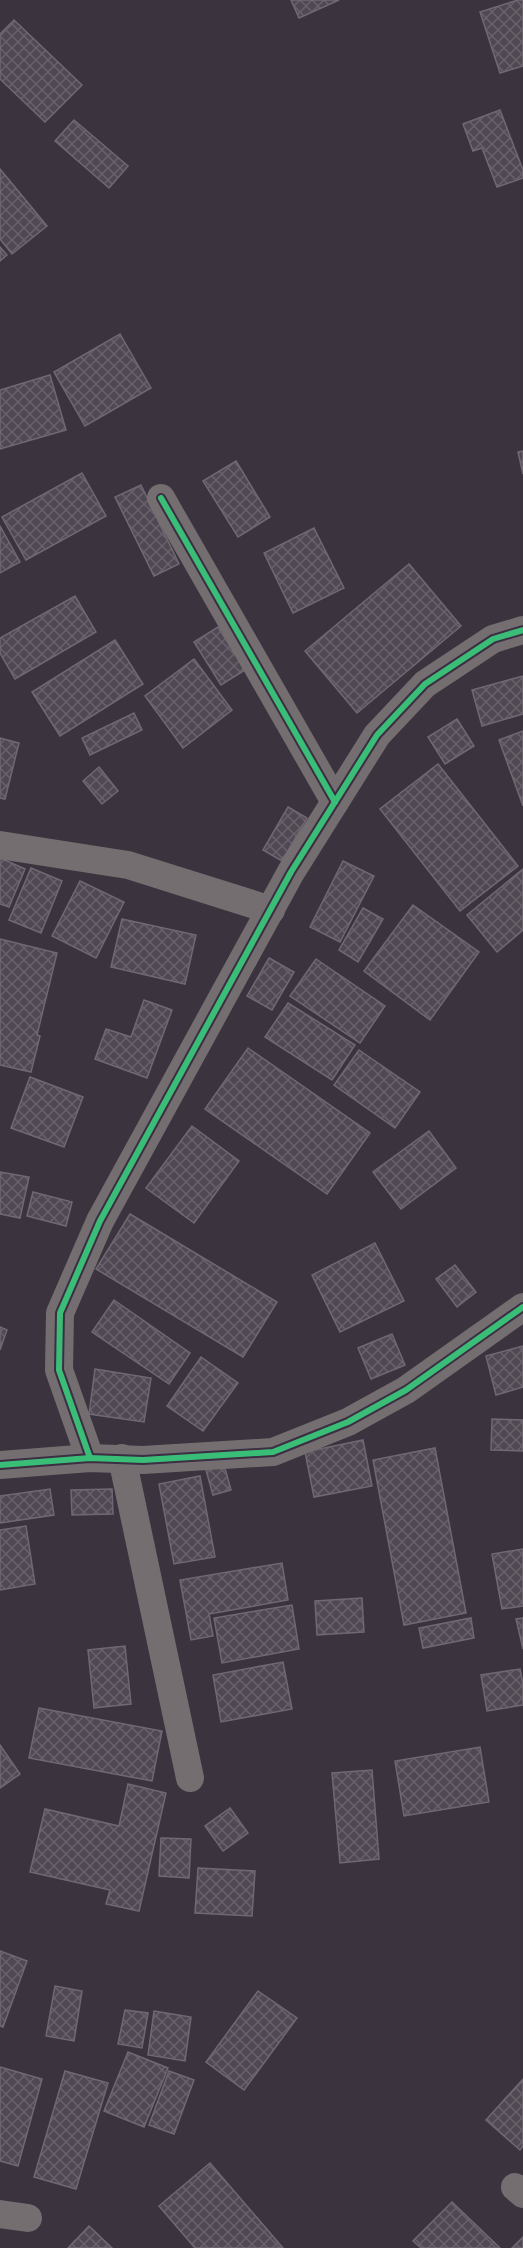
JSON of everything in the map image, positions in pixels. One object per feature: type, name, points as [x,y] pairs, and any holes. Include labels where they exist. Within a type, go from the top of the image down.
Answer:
[{"type":"street","points":[[161,498],[335,802]]},
{"type":"street","points":[[90,1458],[59,1370],[60,1313],[100,1221],[291,872],[377,735],[425,684],[493,639],[523,630]]},
{"type":"street","points":[[0,845],[128,865],[271,910]]},
{"type":"street","points":[[0,1465],[90,1458],[143,1460],[273,1452],[348,1422],[406,1390],[523,1307]]},
{"type":"street","points":[[122,1458],[190,1778]]},
{"type":"street","points":[[0,2214],[28,2218]]},
{"type":"building","points":[[291,0],[339,0],[299,18]]},
{"type":"building","points":[[523,0],[523,66],[500,73],[480,12]]},
{"type":"building","points":[[14,20],[82,85],[45,122],[0,79],[0,34]]},
{"type":"building","points":[[500,110],[523,170],[523,178],[497,187],[482,148],[473,151],[463,124]]},
{"type":"building","points":[[74,120],[128,166],[109,188],[55,141]]},
{"type":"building","points":[[0,169],[47,226],[12,254],[0,239]]},
{"type":"building","points":[[0,247],[7,255],[0,261]]},
{"type":"building","points":[[120,334],[151,388],[85,426],[54,372]]},
{"type":"building","points":[[50,375],[66,430],[0,449],[0,390]]},
{"type":"building","points":[[523,451],[523,474],[518,452]]},
{"type":"building","points":[[236,461],[270,517],[238,537],[203,481]]},
{"type":"building","points":[[82,473],[106,516],[26,560],[2,517]]},
{"type":"building","points":[[141,485],[179,564],[154,576],[115,497]]},
{"type":"building","points":[[0,526],[20,562],[0,573]]},
{"type":"building","points":[[314,528],[344,588],[293,613],[264,553]]},
{"type":"building","points":[[409,564],[461,626],[357,713],[305,651]]},
{"type":"building","points":[[75,596],[96,632],[15,679],[0,653],[0,638]]},
{"type":"building","points":[[218,627],[245,670],[221,685],[194,642]]},
{"type":"building","points":[[115,640],[143,684],[60,736],[32,692]]},
{"type":"building","points":[[194,659],[232,710],[183,748],[145,696]]},
{"type":"building","points":[[523,676],[523,714],[482,726],[472,690]]},
{"type":"building","points":[[134,713],[142,730],[90,755],[82,738]]},
{"type":"building","points":[[457,719],[474,746],[445,764],[428,737]]},
{"type":"building","points":[[523,731],[523,806],[499,740]]},
{"type":"building","points":[[0,738],[19,743],[5,799],[0,798]]},
{"type":"building","points":[[438,764],[518,866],[460,911],[380,809]]},
{"type":"building","points":[[99,767],[118,791],[102,804],[83,781]]},
{"type":"building","points":[[288,807],[307,818],[282,861],[263,850]]},
{"type":"building","points":[[0,858],[25,869],[9,907],[0,904]]},
{"type":"building","points":[[343,861],[374,876],[340,942],[310,927]]},
{"type":"building","points":[[31,868],[62,881],[41,933],[9,920]]},
{"type":"building","points":[[523,869],[523,930],[497,952],[467,915]]},
{"type":"building","points":[[80,881],[124,902],[96,958],[52,936]]},
{"type":"building","points":[[413,905],[479,952],[430,1020],[364,971]]},
{"type":"building","points":[[363,908],[383,919],[358,962],[339,950]]},
{"type":"building","points":[[122,919],[196,935],[185,984],[111,967]]},
{"type":"building","points":[[0,939],[57,953],[37,1035],[40,1036],[31,1072],[0,1065]]},
{"type":"building","points":[[269,958],[294,972],[272,1010],[247,996]]},
{"type":"building","points":[[316,959],[385,1006],[360,1043],[290,996]]},
{"type":"building","points":[[144,1000],[172,1010],[147,1078],[95,1059],[106,1029],[131,1037]]},
{"type":"building","points":[[288,1003],[355,1045],[332,1080],[265,1037]]},
{"type":"building","points":[[248,1048],[370,1133],[327,1194],[205,1109]]},
{"type":"building","points":[[359,1050],[420,1092],[395,1128],[334,1085]]},
{"type":"building","points":[[30,1077],[83,1097],[64,1147],[11,1128]]},
{"type":"building","points":[[192,1126],[239,1161],[194,1223],[146,1188]]},
{"type":"building","points":[[429,1131],[456,1168],[401,1209],[373,1172]]},
{"type":"building","points":[[0,1172],[29,1177],[20,1218],[0,1214]]},
{"type":"building","points":[[33,1192],[72,1202],[66,1226],[27,1216]]},
{"type":"building","points":[[130,1214],[277,1302],[243,1357],[96,1269]]},
{"type":"building","points":[[375,1243],[404,1301],[340,1332],[312,1275]]},
{"type":"building","points":[[455,1265],[476,1292],[457,1307],[436,1279]]},
{"type":"building","points":[[114,1300],[190,1353],[169,1384],[92,1332]]},
{"type":"building","points":[[0,1327],[7,1330],[0,1350]]},
{"type":"building","points":[[392,1334],[405,1365],[371,1379],[358,1348]]},
{"type":"building","points":[[523,1346],[523,1387],[496,1395],[486,1356]]},
{"type":"building","points":[[201,1357],[238,1383],[203,1431],[167,1406]]},
{"type":"building","points":[[95,1369],[151,1378],[144,1422],[89,1414]]},
{"type":"building","points":[[492,1419],[523,1420],[523,1451],[491,1450]]},
{"type":"building","points":[[363,1440],[372,1486],[314,1497],[305,1452]]},
{"type":"building","points":[[435,1448],[466,1613],[404,1625],[373,1460]]},
{"type":"building","points":[[224,1465],[231,1490],[213,1495],[206,1470]]},
{"type":"building","points":[[200,1476],[215,1557],[174,1564],[159,1484]]},
{"type":"building","points":[[50,1489],[54,1515],[0,1523],[0,1496]]},
{"type":"building","points":[[112,1489],[113,1514],[72,1515],[71,1490]]},
{"type":"building","points":[[26,1526],[35,1584],[0,1590],[0,1530]]},
{"type":"building","points":[[523,1549],[523,1606],[502,1609],[492,1554]]},
{"type":"building","points":[[282,1563],[288,1600],[209,1614],[213,1636],[191,1640],[180,1580]]},
{"type":"building","points":[[362,1598],[364,1632],[317,1635],[315,1601]]},
{"type":"building","points":[[292,1605],[299,1649],[222,1663],[214,1618]]},
{"type":"building","points":[[471,1618],[474,1638],[423,1648],[419,1628]]},
{"type":"building","points":[[523,1618],[523,1649],[516,1619]]},
{"type":"building","points":[[125,1646],[131,1704],[94,1708],[88,1650]]},
{"type":"building","points":[[283,1662],[292,1709],[221,1722],[213,1675]]},
{"type":"building","points":[[520,1669],[523,1705],[487,1711],[481,1675]]},
{"type":"building","points":[[39,1708],[162,1731],[152,1781],[29,1758]]},
{"type":"building","points":[[0,1745],[20,1774],[0,1788]]},
{"type":"building","points":[[480,1747],[489,1802],[404,1816],[395,1761]]},
{"type":"building","points":[[372,1770],[379,1859],[340,1863],[332,1773]]},
{"type":"building","points":[[128,1784],[166,1793],[139,1911],[106,1904],[110,1890],[30,1872],[45,1809],[119,1826]]},
{"type":"building","points":[[230,1808],[248,1833],[223,1851],[205,1826]]},
{"type":"building","points":[[161,1838],[191,1839],[189,1878],[159,1876]]},
{"type":"building","points":[[198,1868],[255,1871],[252,1916],[195,1913]]},
{"type":"building","points":[[0,1951],[27,1961],[3,2027],[0,2026]]},
{"type":"building","points":[[55,1986],[82,1991],[74,2041],[46,2036]]},
{"type":"building","points":[[258,1991],[297,2018],[244,2090],[206,2062]]},
{"type":"building","points":[[125,2010],[148,2013],[142,2048],[118,2044]]},
{"type":"building","points":[[154,2011],[191,2017],[185,2061],[148,2055]]},
{"type":"building","points":[[128,2052],[168,2068],[144,2127],[104,2111]]},
{"type":"building","points":[[0,2067],[42,2079],[18,2166],[0,2161]]},
{"type":"building","points":[[65,2071],[108,2083],[76,2189],[34,2177]]},
{"type":"building","points":[[169,2071],[194,2080],[174,2134],[149,2125]]},
{"type":"building","points":[[523,2079],[523,2146],[520,2150],[486,2120]]},
{"type":"building","points":[[210,2163],[283,2248],[195,2248],[159,2206]]},
{"type":"building","points":[[452,2202],[500,2248],[421,2248],[413,2241]]},
{"type":"building","points":[[89,2226],[112,2248],[68,2248]]},
{"type":"building","points":[[523,2237],[523,2248],[512,2248]]},
{"type":"cycle path","points":[[161,498],[335,802]]},
{"type":"cycle path","points":[[90,1458],[59,1370],[60,1313],[100,1221],[291,872],[377,735],[425,684],[493,639],[523,630]]},
{"type":"cycle path","points":[[0,1465],[90,1458],[143,1460],[273,1452],[348,1422],[406,1390],[523,1307]]}]
